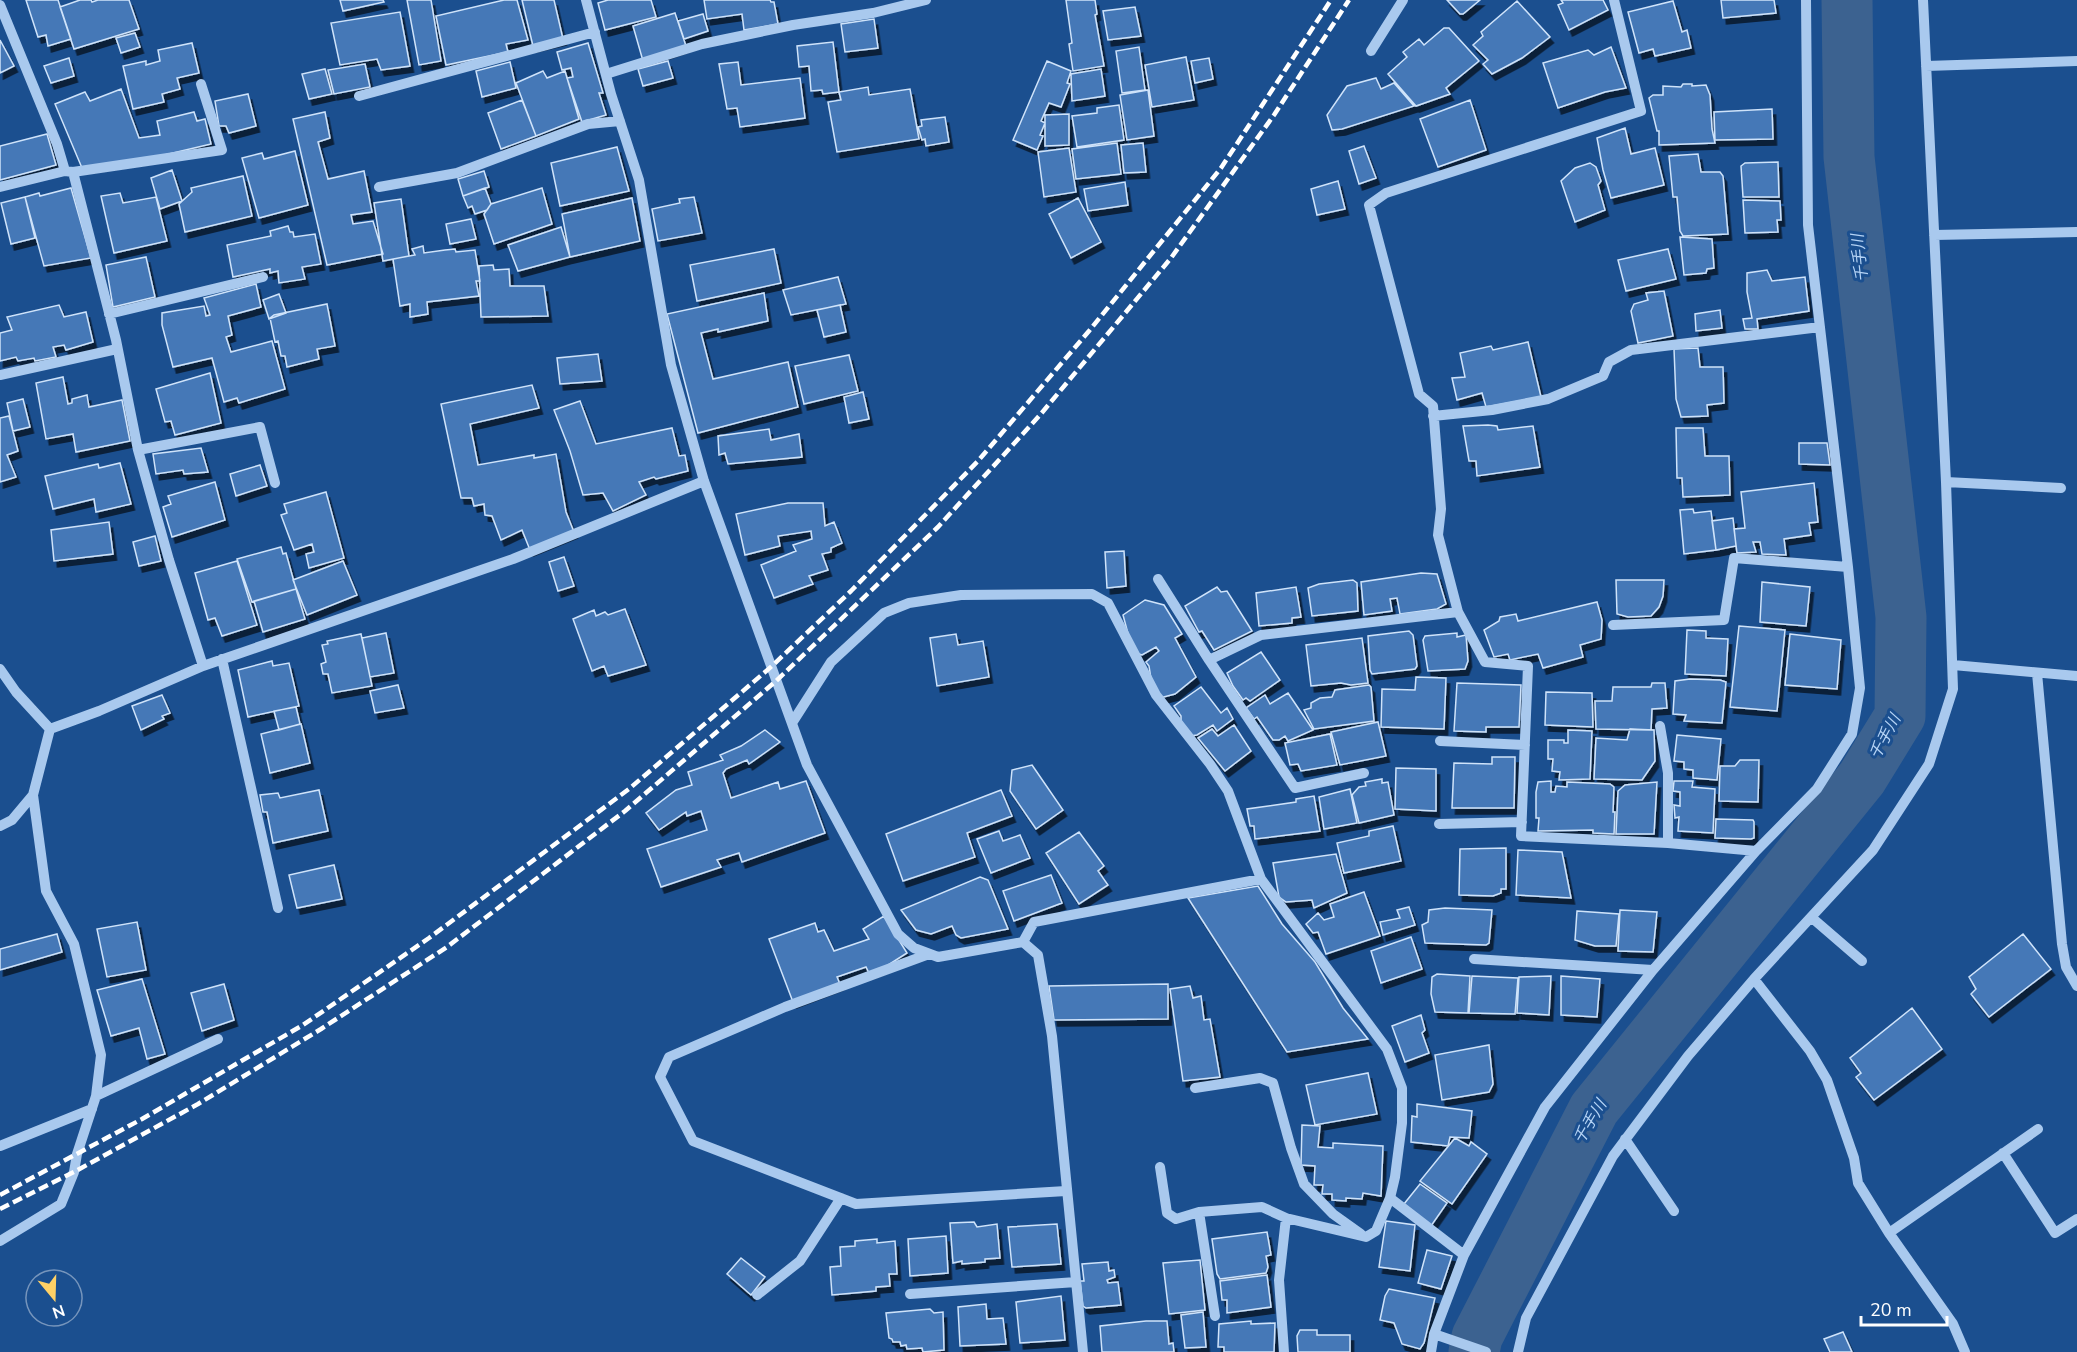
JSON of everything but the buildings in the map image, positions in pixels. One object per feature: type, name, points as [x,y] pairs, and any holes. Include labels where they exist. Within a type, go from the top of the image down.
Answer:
[{"type":"street","points":[[586,0],[620,122],[639,180],[671,365],[704,481],[807,765],[898,934],[914,948],[938,957],[1023,942]]},
{"type":"street","points":[[606,74],[702,44],[793,25],[873,13],[926,0]]},
{"type":"street","points":[[1371,51],[1403,0]]},
{"type":"street","points":[[1614,0],[1641,111],[1386,193],[1370,205],[1419,393],[1433,406],[1440,509],[1438,535],[1458,612],[1485,662],[1528,666],[1521,836],[1668,843],[1756,851]]},
{"type":"street","points":[[1431,1352],[1434,1334],[1464,1255],[1545,1107],[1653,970],[1756,851],[1817,789],[1852,734],[1860,688],[1808,225],[1806,0]]},
{"type":"street","points":[[1518,1352],[1526,1318],[1613,1156],[1688,1056],[1754,979],[1873,850],[1929,764],[1953,689],[1946,482],[1923,0]]},
{"type":"street","points":[[0,4],[69,171],[109,314],[138,450],[169,560],[203,666]]},
{"type":"street","points":[[359,96],[595,32]]},
{"type":"street","points":[[1926,66],[2077,62]]},
{"type":"street","points":[[0,187],[69,171],[222,150],[201,84]]},
{"type":"street","points":[[379,187],[457,173],[588,124],[620,122]]},
{"type":"street","points":[[1934,235],[2077,232]]},
{"type":"street","points":[[109,314],[263,277]]},
{"type":"street","points":[[1434,416],[1492,410],[1548,399],[1603,376],[1609,362],[1631,350],[1820,327]]},
{"type":"street","points":[[0,375],[117,349]]},
{"type":"street","points":[[138,450],[260,427],[275,483]]},
{"type":"street","points":[[50,729],[222,659],[513,559],[704,481]]},
{"type":"street","points":[[1946,482],[2061,488]]},
{"type":"street","points":[[1613,626],[1724,620],[1734,558],[1848,567]]},
{"type":"street","points":[[1158,579],[1295,788],[1364,773]]},
{"type":"street","points":[[792,723],[831,662],[884,613],[909,603],[961,595],[1092,594],[1108,603],[1156,695],[1228,791],[1261,879],[1387,1049],[1402,1088],[1402,1123],[1390,1198],[1376,1231],[1366,1238],[1286,1218],[1262,1207],[1198,1212],[1176,1219],[1167,1213],[1160,1167]]},
{"type":"street","points":[[1209,660],[1261,635],[1458,612]]},
{"type":"street","points":[[222,659],[278,908]]},
{"type":"street","points":[[1953,664],[2077,676]]},
{"type":"street","points":[[0,669],[16,692],[50,729]]},
{"type":"street","points":[[2037,673],[2062,944],[2067,967],[2077,986]]},
{"type":"street","points":[[1660,726],[1668,773],[1668,843]]},
{"type":"street","points":[[0,1241],[61,1204],[74,1172],[77,1154],[96,1096],[101,1055],[74,944],[46,891],[33,795],[50,729]]},
{"type":"street","points":[[1440,741],[1525,745]]},
{"type":"street","points":[[0,826],[12,820],[33,795]]},
{"type":"street","points":[[1439,824],[1522,822]]},
{"type":"street","points":[[1023,942],[1034,922],[1261,879]]},
{"type":"street","points":[[1811,917],[1863,962]]},
{"type":"street","points":[[1023,942],[1038,955],[1052,1036],[1083,1352]]},
{"type":"street","points":[[929,954],[785,1007],[669,1057],[660,1077],[693,1141],[856,1204],[1066,1191]]},
{"type":"street","points":[[1474,960],[1653,970]]},
{"type":"street","points":[[1754,979],[1810,1051],[1827,1080],[1854,1158],[1858,1183],[1889,1233],[1953,1324],[1965,1352]]},
{"type":"street","points":[[96,1096],[218,1039]]},
{"type":"street","points":[[1195,1088],[1260,1078],[1273,1083],[1291,1148],[1304,1184],[1333,1214],[1366,1238]]},
{"type":"street","points":[[0,1146],[92,1109]]},
{"type":"street","points":[[1889,1233],[2038,1129]]},
{"type":"street","points":[[1625,1139],[1674,1211]]},
{"type":"street","points":[[2003,1153],[2055,1233],[2077,1219]]},
{"type":"street","points":[[757,1295],[800,1261],[841,1198]]},
{"type":"street","points":[[1390,1198],[1464,1255]]},
{"type":"street","points":[[1198,1212],[1215,1316]]},
{"type":"street","points":[[1284,1352],[1279,1280],[1286,1218]]},
{"type":"street","points":[[910,1294],[1076,1282]]},
{"type":"street","points":[[1434,1334],[1486,1352]]},
{"type":"waterway","name":"千手川","points":[[1474,1352],[1477,1337],[1594,1109],[1862,778],[1900,716],[1901,617],[1849,157],[1847,0]]},
{"type":"railway","points":[[0,1195],[142,1119],[303,1025],[429,938],[629,789],[772,666],[851,591],[978,461],[1089,331],[1221,168],[1331,0]]},
{"type":"railway","points":[[0,1209],[74,1172],[198,1104],[321,1029],[447,947],[625,811],[776,681],[938,527],[1040,415],[1171,258],[1274,115],[1349,0]]}]
